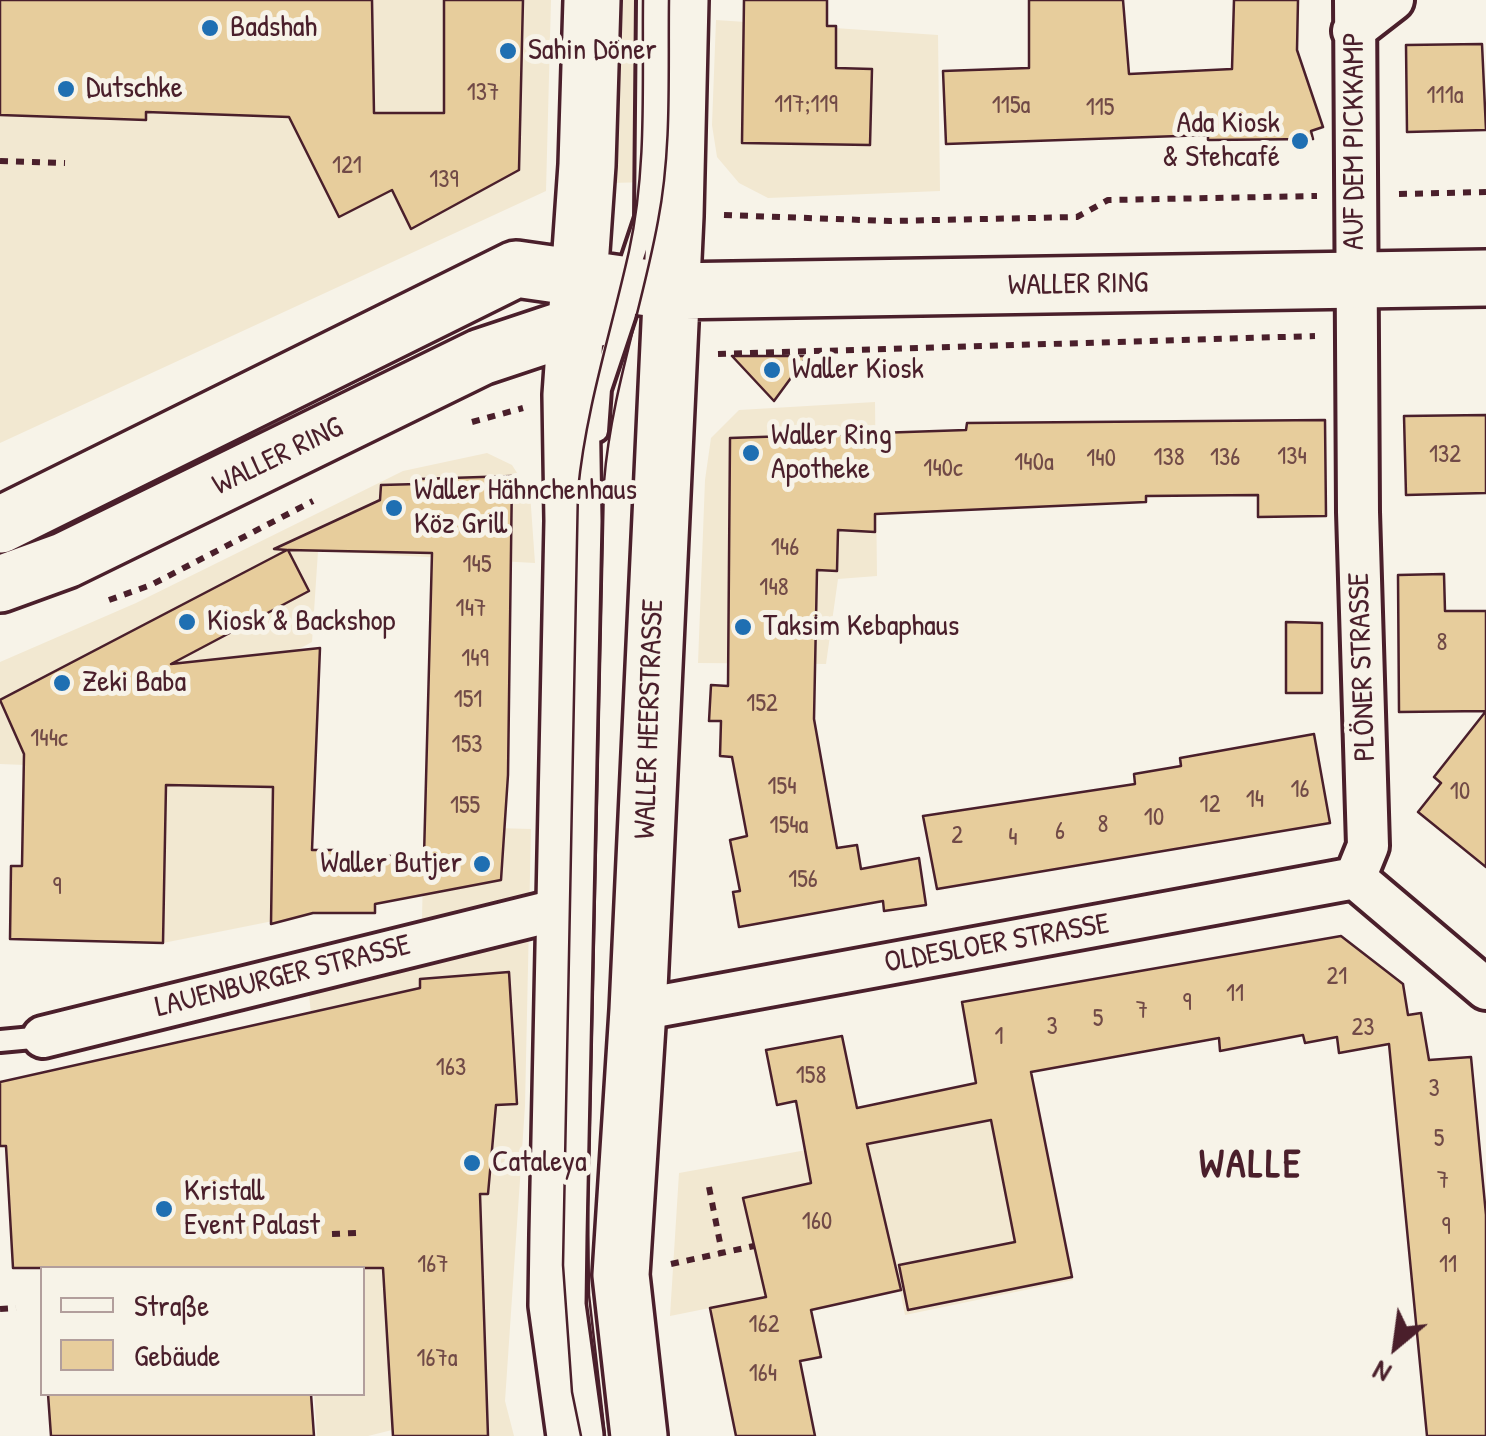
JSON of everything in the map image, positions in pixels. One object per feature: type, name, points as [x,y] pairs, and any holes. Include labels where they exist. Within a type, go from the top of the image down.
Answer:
[{"type":"main road","name":"WALLER HEERSTRASSE","points":[[576,1436],[557,1305],[565,908],[584,438],[618,298],[592,0]]},
{"type":"main road","name":"WALLER HEERSTRASSE","points":[[618,298],[675,216],[680,0]]},
{"type":"main road","name":"WALLER RING","points":[[0,525],[516,269],[618,298],[1486,278]]},
{"type":"main road","name":"WALLER HEERSTRASSE","points":[[618,298],[666,368],[638,1010],[622,1275],[639,1436]]},
{"type":"main road","name":"WALLER RING","points":[[0,584],[66,560],[482,357],[618,298]]},
{"type":"street","points":[[1354,15],[1393,0]]},
{"type":"street","name":"AUF DEM PICKKAMP","points":[[1354,15],[1356,282]]},
{"type":"street","name":"PLÖNER STRASSE","points":[[1355,878],[1368,846],[1356,282]]},
{"type":"street","points":[[1355,878],[1486,989]]},
{"type":"street","name":"OLDESLOER STRASSE","points":[[638,1010],[1355,878]]},
{"type":"street","name":"LAUENBURGER STRASSE","points":[[43,1037],[565,908]]},
{"type":"lane","points":[[618,298],[646,218],[648,0]]},
{"type":"lane","points":[[593,1436],[574,1310],[574,1223],[594,494]]},
{"type":"lane","name":"LAUENBURGER STRASSE","points":[[0,1042],[43,1037]]},
{"type":"path","points":[[0,160],[65,163]]},
{"type":"path","points":[[675,216],[890,221],[1078,216],[1108,200],[1486,192]]},
{"type":"path","points":[[666,368],[726,351],[1356,336]]},
{"type":"path","points":[[709,1187],[722,1253]]},
{"type":"path","points":[[332,1234],[356,1232]]},
{"type":"path","points":[[622,1275],[754,1246]]},
{"type":"path","points":[[0,1309],[16,1308]]},
{"type":"shaded area","points":[[0,0],[551,0],[546,191],[0,443]]},
{"type":"shaded area","points":[[613,0],[656,0],[653,182],[608,183]]},
{"type":"shaded area","points":[[716,20],[938,35],[940,191],[768,198],[739,183],[717,157],[712,125]]},
{"type":"shaded area","points":[[875,402],[877,576],[838,579],[826,664],[698,663],[705,480],[711,438],[739,410]]},
{"type":"shaded area","points":[[487,453],[512,465],[530,493],[535,563],[318,551],[312,642],[76,767],[0,764],[0,662],[136,603],[403,471]]},
{"type":"shaded area","points":[[24,773],[167,776],[193,786],[313,787],[313,913],[163,943],[23,816]]},
{"type":"shaded area","points":[[424,826],[531,829],[525,1106],[505,1401],[514,1436],[393,1436],[392,1430],[368,1436],[317,1436],[314,1396],[365,1396],[365,1266],[336,1266],[309,994],[421,966]]},
{"type":"shaded area","points":[[1039,1108],[1073,1280],[905,1315],[900,1290],[790,1315],[784,1293],[670,1316],[679,1173]]},
{"type":"building","points":[[0,0],[372,0],[374,113],[444,113],[444,0],[523,0],[519,170],[411,229],[392,190],[339,217],[289,117],[146,112],[146,120],[0,115]]},
{"type":"building","points":[[744,0],[827,0],[827,26],[836,26],[836,68],[872,69],[870,145],[742,143]]},
{"type":"building","points":[[1029,0],[1123,0],[1129,74],[1232,69],[1234,0],[1298,0],[1297,50],[1323,127],[1311,131],[1313,139],[1208,140],[1208,135],[946,144],[943,71],[1029,68]]},
{"type":"building","points":[[1482,44],[1486,130],[1407,132],[1406,45]]},
{"type":"building","points":[[732,356],[807,356],[774,401]]},
{"type":"building","points":[[1486,415],[1486,493],[1406,495],[1404,416]]},
{"type":"building","points":[[1325,420],[1326,516],[1258,517],[1258,495],[1146,496],[1146,502],[875,514],[875,532],[838,530],[837,571],[817,570],[814,719],[837,848],[857,845],[861,869],[919,858],[926,905],[884,911],[883,901],[739,927],[733,892],[740,891],[730,840],[747,836],[732,757],[720,756],[721,721],[709,721],[711,685],[728,686],[730,438],[966,430],[967,423]]},
{"type":"building","points":[[512,476],[508,775],[501,880],[375,904],[375,913],[313,913],[271,924],[273,787],[166,785],[163,943],[10,939],[11,866],[22,866],[24,754],[0,700],[287,550],[274,549],[380,500],[381,485],[418,484],[419,479]],"holes":[[[288,550],[432,553],[424,856],[339,856],[339,850],[312,850],[320,648],[171,664],[309,591]]]},
{"type":"building","points":[[1444,574],[1445,611],[1486,611],[1486,711],[1399,712],[1398,575]]},
{"type":"building","points":[[1286,622],[1322,623],[1322,693],[1286,693]]},
{"type":"building","points":[[1486,711],[1486,867],[1418,812],[1441,783],[1434,777]]},
{"type":"building","points":[[1314,734],[1330,823],[937,889],[923,816],[1135,784],[1134,774],[1181,766],[1180,758]]},
{"type":"building","points":[[1341,936],[1403,984],[1408,1015],[1421,1013],[1429,1060],[1471,1057],[1486,1215],[1486,1436],[1427,1436],[1389,1044],[1339,1053],[1337,1037],[1305,1043],[1303,1035],[1220,1051],[1219,1038],[1031,1072],[1072,1277],[908,1310],[899,1265],[1015,1242],[991,1120],[867,1144],[901,1290],[811,1310],[821,1357],[800,1361],[815,1436],[736,1436],[710,1308],[766,1297],[743,1198],[811,1183],[796,1101],[777,1105],[766,1050],[842,1036],[857,1108],[976,1083],[962,1002]]},
{"type":"building","points":[[509,972],[517,1104],[496,1105],[488,1194],[480,1194],[488,1436],[393,1436],[383,1268],[13,1268],[6,1146],[0,1146],[0,1082],[420,988],[420,979]]},
{"type":"building","points":[[48,1396],[311,1396],[314,1436],[51,1436]]},
{"type":"tram line","points":[[581,1436],[572,1392],[563,1265],[578,490],[593,400],[635,220],[642,126],[643,0]]},
{"type":"tram line","points":[[605,1436],[589,1295],[588,1207],[604,482],[613,416],[662,194],[668,111],[669,0]]},
{"type":"place","name":"Badshah","points":[[210,28]]},
{"type":"place","name":"Sahin Döner","points":[[508,51]]},
{"type":"place","name":"Dutschke","points":[[66,89]]},
{"type":"place","name":"Ada Kiosk & Stehcafé","points":[[1300,141]]},
{"type":"place","name":"Waller Kiosk","points":[[772,370]]},
{"type":"place","name":"Waller Ring Apotheke","points":[[751,453]]},
{"type":"place","name":"Waller Hähnchenhaus Köz Grill","points":[[394,508]]},
{"type":"place","name":"Kiosk & Backshop","points":[[187,622]]},
{"type":"place","name":"Taksim Kebaphaus","points":[[743,627]]},
{"type":"place","name":"Zeki Baba","points":[[62,683]]},
{"type":"place","name":"Waller Butjer","points":[[482,864]]},
{"type":"place","name":"Cataleya","points":[[472,1163]]},
{"type":"place","name":"Kristall Event Palast","points":[[164,1209]]},
{"type":"district","name":"WALLE","points":[[1251,1166]]}]
